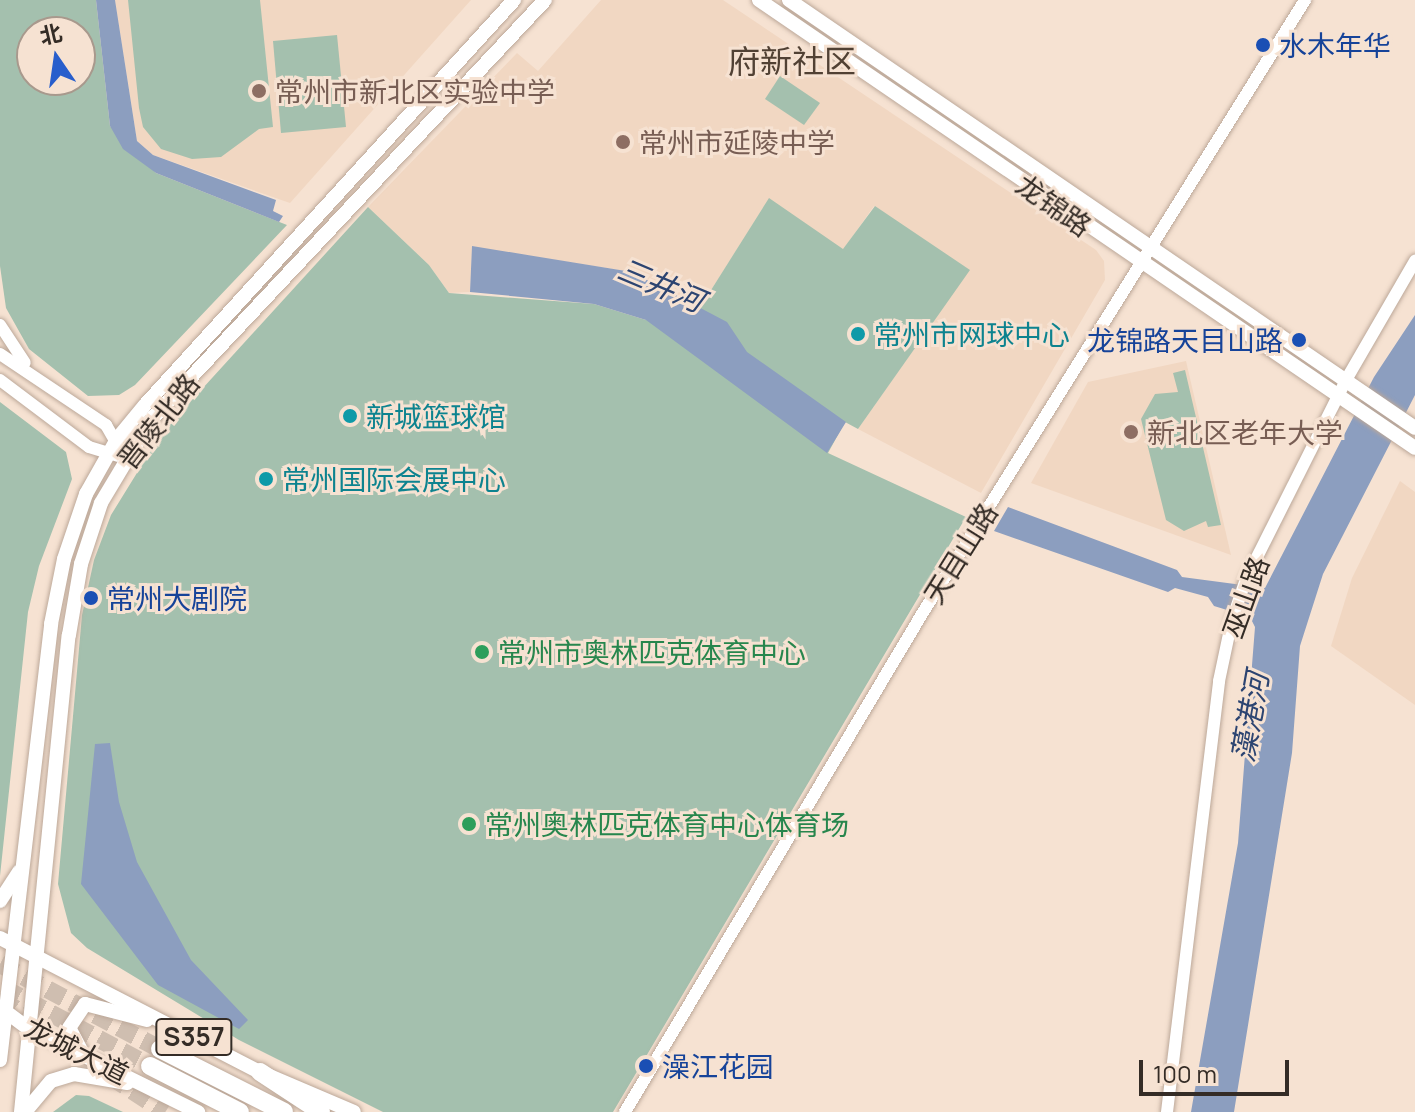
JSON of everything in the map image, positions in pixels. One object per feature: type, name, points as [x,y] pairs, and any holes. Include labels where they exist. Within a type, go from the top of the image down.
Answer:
[{"type":"highway","points":[[160,1049],[284,1112]]},
{"type":"highway","points":[[150,1066],[240,1112]]},
{"type":"highway","points":[[260,1072],[321,1112]]},
{"type":"main road","name":"晋陵北路","points":[[0,1060],[3,1009],[15,945],[51,624],[64,559],[86,494],[117,439],[514,0]]},
{"type":"main road","name":"晋陵北路","points":[[23,1112],[28,1028],[67,649],[81,564],[101,503],[125,458],[150,421],[545,0]]},
{"type":"main road","name":"龙锦路","points":[[759,0],[1140,265],[1415,448]]},
{"type":"main road","name":"龙锦路","points":[[789,0],[1150,250],[1411,425]]},
{"type":"main road","points":[[0,901],[17,882],[27,840]]},
{"type":"main road","name":"S357","points":[[0,938],[260,1072],[354,1112]]},
{"type":"main road","points":[[90,1057],[79,1050],[69,1028],[85,1004],[182,1031]]},
{"type":"main road","name":"龙城大道","points":[[3,1009],[28,1028],[198,1112]]},
{"type":"main road","points":[[23,1112],[51,1081],[74,1074],[99,1075],[160,1093]]},
{"type":"street","name":"天目山路","points":[[625,1112],[922,614],[1305,0]]},
{"type":"street","name":"巫山路","points":[[1167,1112],[1219,681],[1232,620],[1246,579],[1346,380],[1415,261]]},
{"type":"street","points":[[0,325],[38,377]]},
{"type":"street","points":[[0,354],[82,408],[117,439],[125,458]]},
{"type":"street","points":[[0,380],[89,447],[125,458]]},
{"type":"street","points":[[65,428],[77,428],[85,420],[82,408]]},
{"type":"shaded area","name":"常州市新北区实验中学","points":[[115,0],[471,0],[290,203],[153,155],[137,141]]},
{"type":"shaded area","name":"常州市延陵中学","points":[[601,0],[723,0],[1096,250],[1104,261],[1105,280],[981,493],[858,429],[969,270],[874,206],[843,250],[769,199],[701,306],[632,272],[472,247],[470,292],[449,293],[429,265],[368,207],[517,53],[538,71]]},
{"type":"shaded area","name":"新北区老年大学","points":[[1186,361],[1231,555],[1031,483],[1088,382]]},
{"type":"shaded area","points":[[1400,481],[1415,492],[1415,705],[1331,646],[1352,578]]},
{"type":"green space","points":[[0,0],[96,0],[110,126],[156,173],[287,225],[135,385],[119,395],[88,396],[29,349],[6,308],[0,266]]},
{"type":"green space","points":[[128,0],[260,0],[273,127],[259,129],[221,157],[192,159],[161,149],[143,127]]},
{"type":"green space","points":[[337,35],[346,127],[281,133],[273,41]]},
{"type":"green space","points":[[780,76],[820,103],[804,125],[765,99]]},
{"type":"green space","name":"常州市奥林匹克体育中心","points":[[769,198],[843,249],[875,206],[970,270],[858,429],[845,422],[828,453],[966,517],[613,1112],[383,1112],[239,1040],[87,948],[71,933],[58,884],[82,615],[94,560],[111,515],[161,434],[368,207],[429,265],[449,293],[594,304],[646,320],[701,306]]},
{"type":"green space","points":[[1185,370],[1221,525],[1208,527],[1206,521],[1184,531],[1166,520],[1141,419],[1155,394],[1178,392],[1173,373]]},
{"type":"green space","points":[[0,402],[66,452],[72,479],[39,566],[28,612],[0,876]]},
{"type":"green space","points":[[76,1095],[89,1096],[123,1112],[53,1112]]},
{"type":"water","points":[[96,0],[115,0],[137,141],[153,155],[276,200],[273,211],[283,216],[279,222],[156,173],[123,149],[110,126]]},
{"type":"water","points":[[472,246],[632,272],[727,322],[747,352],[846,422],[827,453],[646,320],[594,304],[470,292]]},
{"type":"water","name":"藻港河","points":[[1415,315],[1415,395],[1323,574],[1300,646],[1292,753],[1234,1112],[1191,1112],[1238,843],[1255,627],[1250,617],[1214,606],[1208,597],[1175,588],[1168,592],[994,531],[1008,507],[1177,570],[1182,577],[1265,588],[1374,377]]},
{"type":"water","points":[[110,743],[119,802],[137,862],[191,960],[248,1020],[239,1029],[158,985],[81,884],[95,744]]},
{"type":"tunnel","points":[[0,964],[160,1049]]},
{"type":"tunnel","points":[[3,988],[150,1066]]},
{"type":"tunnel","points":[[0,998],[43,1029]]},
{"type":"tunnel","points":[[110,1076],[165,1112]]},
{"type":"place","name":"水木年华","points":[[1263,45]]},
{"type":"place","name":"常州市新北区实验中学","points":[[259,91]]},
{"type":"place","name":"常州市延陵中学","points":[[623,142]]},
{"type":"place","name":"常州市网球中心","points":[[858,334]]},
{"type":"place","name":"龙锦路天目山路","points":[[1299,340]]},
{"type":"place","name":"新城篮球馆","points":[[350,416]]},
{"type":"place","name":"新北区老年大学","points":[[1131,432]]},
{"type":"place","name":"常州国际会展中心","points":[[266,479]]},
{"type":"place","name":"常州大剧院","points":[[91,598]]},
{"type":"place","name":"常州市奥林匹克体育中心","points":[[482,652]]},
{"type":"place","name":"常州奥林匹克体育中心体育场","points":[[469,824]]},
{"type":"place","name":"澡江花园","points":[[646,1066]]},
{"type":"district","name":"府新社区","points":[[792,61]]},
{"type":"water label","name":"三井河","points":[[661,285]]}]
